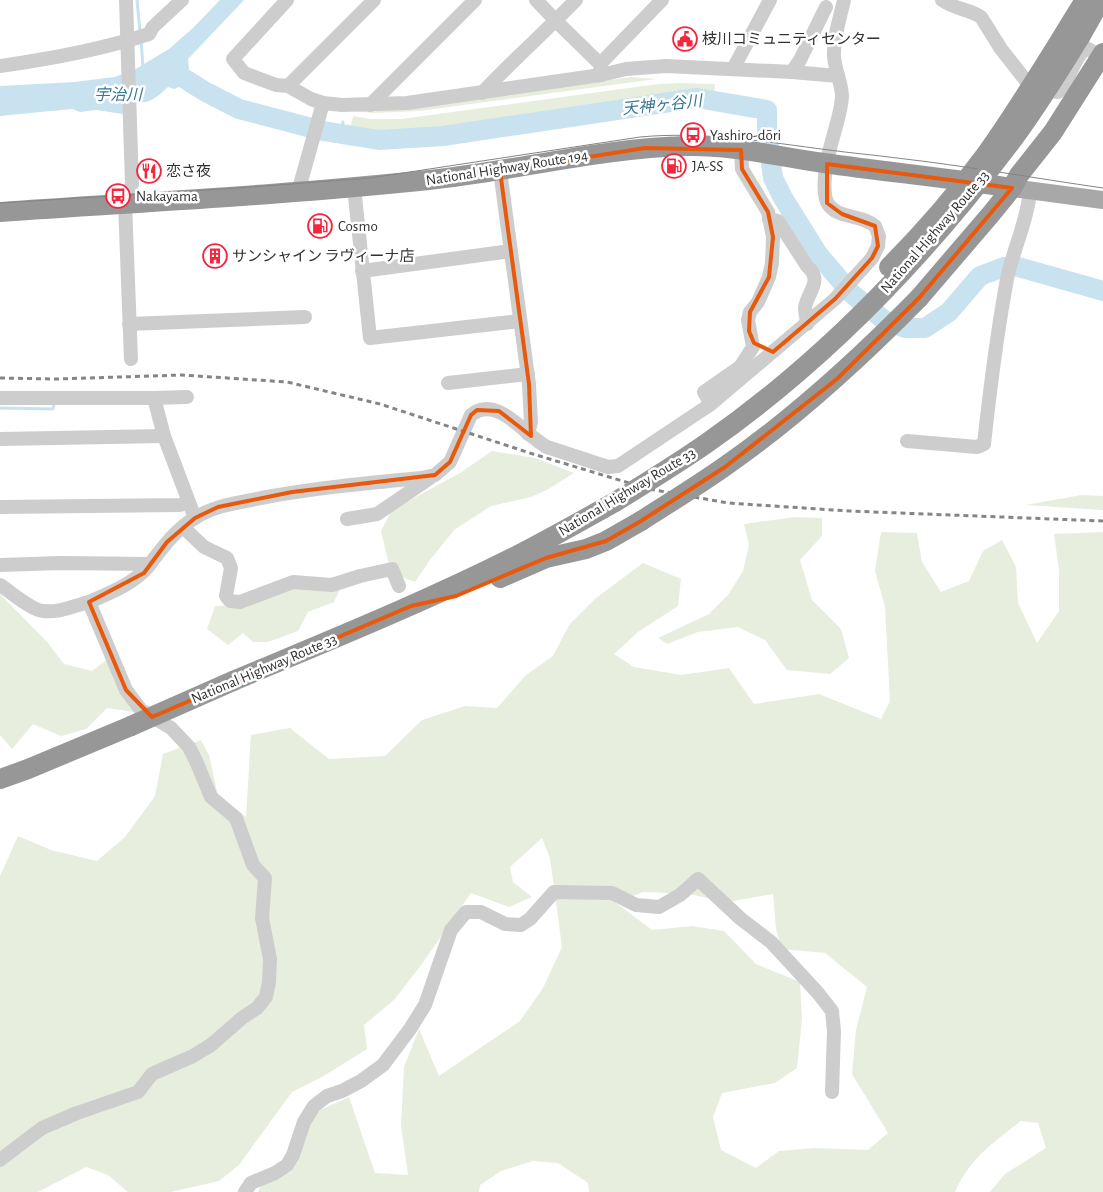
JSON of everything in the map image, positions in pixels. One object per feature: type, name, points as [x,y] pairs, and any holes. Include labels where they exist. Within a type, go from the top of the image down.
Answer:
[{"type":"highway","points":[[410,606],[607,498],[754,393],[838,320],[921,235],[966,180],[1032,85],[1085,0]]},
{"type":"highway","name":"National Highway Route 33","points":[[607,498],[663,473],[708,442],[825,349],[890,285],[928,245],[1008,146],[1037,105],[1101,0]]},
{"type":"highway","points":[[410,606],[456,596],[546,558],[606,541],[725,467],[788,419],[837,379],[919,298],[991,214],[1021,189],[1053,132],[1102,55]]},
{"type":"highway","name":"National Highway Route 194","points":[[0,212],[298,192],[430,180],[584,156],[645,148],[689,146],[747,150],[826,164],[966,180],[1021,189]]},
{"type":"highway","name":"National Highway Route 33","points":[[0,779],[131,726],[410,606]]},
{"type":"main road","points":[[1021,189],[1103,200]]},
{"type":"street","points":[[126,0],[132,184],[125,204],[131,359]]},
{"type":"street","points":[[0,66],[127,45],[149,34],[153,27],[182,0]]},
{"type":"street","points":[[287,0],[232,59],[244,73],[276,85],[288,86],[322,106],[407,103],[482,93],[601,70],[658,66],[838,76]]},
{"type":"street","points":[[288,86],[374,0]]},
{"type":"street","points":[[370,105],[475,0]]},
{"type":"street","points":[[536,0],[601,70]]},
{"type":"street","points":[[482,93],[576,0]]},
{"type":"street","points":[[601,70],[662,0]]},
{"type":"street","points":[[733,69],[770,0]]},
{"type":"street","points":[[942,0],[948,4],[975,12],[981,17],[1019,73],[1032,85],[1058,92],[1064,87],[1069,72],[1084,49],[1102,55]]},
{"type":"street","points":[[347,519],[377,514],[450,462],[470,415],[476,410],[490,408],[499,410],[547,447],[608,467],[618,466],[711,404],[835,299],[872,258],[878,246],[878,231],[875,226],[869,221],[834,210],[827,203],[824,196],[826,164],[842,94],[834,60],[834,50],[843,6],[824,4],[800,60],[792,72]]},
{"type":"street","points":[[298,192],[322,106]]},
{"type":"street","points":[[711,404],[704,392],[740,368],[753,347],[748,320],[750,312],[764,290],[772,264],[773,237],[768,212],[742,169],[747,150]]},
{"type":"street","points":[[500,170],[528,374],[531,422],[528,434]]},
{"type":"street","points":[[354,187],[370,338],[520,321]]},
{"type":"street","points":[[907,441],[977,447],[984,444],[1007,279],[1030,200],[1021,189]]},
{"type":"street","points":[[769,219],[778,221],[807,266],[812,270],[816,284],[805,307],[807,324]]},
{"type":"street","points":[[362,271],[511,251]]},
{"type":"street","points":[[129,324],[305,317]]},
{"type":"street","points":[[753,343],[766,346],[772,352]]},
{"type":"street","points":[[448,383],[528,374]]},
{"type":"street","points":[[0,398],[187,397]]},
{"type":"street","points":[[154,398],[164,436],[195,518]]},
{"type":"street","points":[[0,439],[164,436]]},
{"type":"street","points":[[0,585],[35,609],[56,611],[89,602],[114,591],[144,573],[167,542],[183,526],[218,507],[292,492],[421,478],[435,474]]},
{"type":"street","points":[[0,507],[180,505],[189,503]]},
{"type":"street","points":[[183,526],[204,547],[224,556],[229,561],[231,571],[226,596],[230,601],[240,602],[293,582],[332,585],[392,569],[399,586]]},
{"type":"street","points":[[0,565],[60,563],[150,564]]},
{"type":"street","points":[[0,1160],[42,1128],[77,1112],[138,1092],[152,1074],[211,1046],[242,1018],[257,1008],[266,997],[270,982],[268,950],[262,918],[265,878],[253,865],[236,818],[211,797],[189,748],[171,728],[141,710],[126,690],[89,602]]},
{"type":"street","points":[[246,1192],[251,1183],[276,1173],[287,1165],[293,1155],[304,1122],[314,1106],[327,1096],[362,1081],[383,1065],[425,1005],[451,930],[466,912],[482,912],[505,924],[521,925],[530,919],[554,892],[612,893],[636,905],[660,906],[680,895],[698,879],[741,919],[771,942],[832,1011],[834,1031],[832,1092]]},
{"type":"highlighted area","points":[[645,148],[741,150],[742,169],[768,212],[773,237],[769,277],[750,312],[749,331],[754,343],[773,352],[835,299],[872,258],[878,246],[875,226],[842,214],[827,203],[827,164],[1012,188],[919,298],[837,379],[725,467],[606,541],[546,558],[456,596],[411,606],[152,717],[126,690],[89,602],[144,573],[167,542],[195,518],[218,507],[292,492],[435,475],[450,462],[471,415],[477,410],[499,411],[531,436],[529,384],[500,171]]},
{"type":"green space","points":[[632,77],[656,79],[419,111],[373,113],[353,111],[443,103]]},
{"type":"green space","points":[[658,84],[715,84],[714,94],[648,98],[426,129],[381,133],[350,129],[353,116],[370,119],[401,119]]},
{"type":"green space","points":[[492,451],[535,458],[574,473],[547,490],[531,497],[491,506],[454,530],[415,582],[391,573],[381,531],[392,510],[460,473]]},
{"type":"green space","points":[[1081,495],[1103,496],[1103,510],[1026,505]]},
{"type":"green space","points":[[795,517],[822,518],[822,536],[800,560],[812,600],[841,629],[849,658],[830,674],[787,670],[765,640],[738,627],[698,632],[667,644],[658,638],[709,614],[728,595],[743,571],[749,545],[744,524]]},
{"type":"green space","points":[[881,532],[917,533],[922,562],[941,592],[969,581],[983,551],[1002,540],[1016,567],[1018,603],[1037,643],[1059,611],[1059,570],[1054,534],[1103,532],[1103,1192],[990,1192],[1005,1174],[1046,1148],[1038,1123],[1021,1121],[975,1160],[955,1192],[589,1192],[588,1183],[558,1163],[533,1161],[501,1171],[480,1185],[479,1192],[258,1192],[264,1177],[283,1166],[316,1112],[349,1097],[375,1173],[408,1175],[401,1126],[404,1067],[419,1029],[439,1076],[520,1021],[543,988],[562,947],[550,858],[542,838],[510,867],[513,882],[532,897],[509,907],[471,893],[422,964],[394,1000],[364,1025],[367,1049],[322,1077],[292,1092],[239,1165],[219,1181],[171,1192],[128,1192],[108,1175],[86,1167],[38,1192],[0,1192],[0,876],[18,836],[51,850],[97,861],[125,837],[155,796],[163,754],[201,740],[209,755],[218,796],[246,817],[251,735],[290,728],[329,759],[385,756],[422,720],[465,706],[497,708],[526,675],[553,656],[569,625],[596,598],[643,563],[681,579],[678,606],[638,632],[614,654],[634,667],[681,675],[729,668],[754,704],[819,694],[881,719],[890,701],[885,607],[875,571]],"holes":[[[643,892],[689,894],[727,902],[773,894],[776,929],[782,949],[825,953],[867,987],[856,1030],[852,1074],[888,1133],[868,1150],[815,1148],[779,1151],[756,1168],[721,1150],[713,1117],[722,1093],[775,1083],[797,1068],[802,1019],[800,982],[756,964],[724,931],[692,926],[652,930],[616,903]]]},
{"type":"green space","points":[[343,583],[334,602],[308,612],[298,631],[268,642],[253,642],[243,633],[228,645],[207,629],[215,606],[245,605],[295,584]]},
{"type":"green space","points":[[0,594],[48,643],[64,664],[92,671],[108,659],[142,706],[133,712],[107,708],[86,729],[61,736],[33,724],[12,749],[0,735]]},
{"type":"water","name":"宇治川","points":[[220,0],[244,0],[188,59],[189,68],[179,87],[174,89],[168,87],[147,102],[138,102],[123,114],[96,110],[80,112],[72,109],[0,116],[0,86],[75,82],[114,77],[134,70],[169,49]]},
{"type":"waterway","points":[[137,0],[140,32]]},
{"type":"waterway","points":[[141,40],[143,67]]},
{"type":"waterway","name":"天神ヶ谷川","points":[[164,76],[182,77],[239,109],[323,131],[379,140],[443,136],[697,98],[767,110],[767,133],[773,178],[783,198],[818,254],[851,293],[884,320],[905,328],[925,328],[949,312],[980,276],[1004,267],[1015,266],[1103,291]]},
{"type":"waterway","points":[[341,134],[343,122]]},
{"type":"waterway","points":[[0,408],[53,409],[54,404]]},
{"type":"tram line","points":[[0,203],[370,178],[640,137],[688,135],[758,141],[888,157],[1103,188]]},
{"type":"railway","points":[[0,378],[57,379],[182,375],[287,382],[380,404],[533,454],[649,489],[728,503],[849,511],[1103,521]]},
{"type":"place","name":"枝川コミュニティセンター","points":[[685,39]]},
{"type":"place","name":"Yashiro-dōri","points":[[693,135]]},
{"type":"place","name":"JA-SS","points":[[674,166]]},
{"type":"place","name":"恋さ夜","points":[[149,171]]},
{"type":"place","name":"Nakayama","points":[[118,196]]},
{"type":"place","name":"Cosmo","points":[[320,226]]},
{"type":"place","name":"サンシャイン ラヴィーナ店","points":[[215,256]]}]
